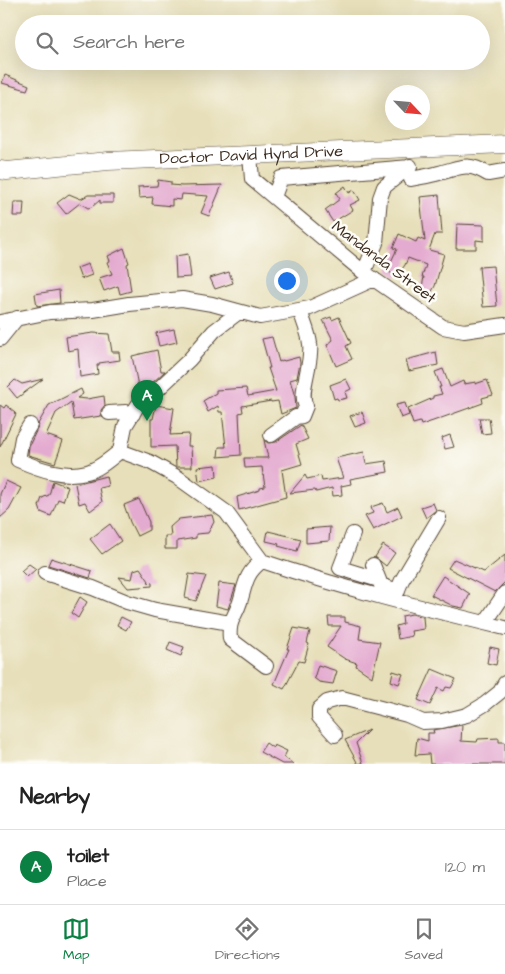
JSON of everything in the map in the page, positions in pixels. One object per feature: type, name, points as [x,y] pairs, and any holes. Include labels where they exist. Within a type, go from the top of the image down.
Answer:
[{"type":"main road","name":"Doctor David Hynd Drive","points":[[0,170],[108,161],[505,144]]},
{"type":"street","points":[[0,322],[50,312],[93,310],[182,299],[260,317],[310,308],[368,275],[366,267],[376,243],[380,198],[384,188],[410,173],[415,147]]},
{"type":"street","name":"Mandanda Street","points":[[250,156],[252,179],[368,275],[443,327],[464,331],[505,325]]},
{"type":"street","points":[[274,197],[281,178],[439,173],[463,166],[478,168],[488,174],[505,171]]},
{"type":"street","points":[[271,435],[296,417],[302,416],[306,406],[302,400],[310,366],[310,344],[300,310]]},
{"type":"street","points":[[30,425],[22,438],[18,460],[52,472],[72,474],[88,472],[103,464],[120,451],[125,426],[138,405],[189,360],[214,331],[239,312]]},
{"type":"street","points":[[0,339],[17,318]]},
{"type":"street","points":[[109,413],[126,412],[132,414]]},
{"type":"street","points":[[120,451],[150,462],[177,476],[226,512],[262,561],[373,596],[396,595]]},
{"type":"street","points":[[396,595],[414,559],[430,536],[439,518]]},
{"type":"street","points":[[353,534],[340,568],[379,580]]},
{"type":"street","points":[[262,561],[246,577],[240,603],[230,623],[230,639],[266,666]]},
{"type":"street","points":[[373,565],[381,585],[396,595],[505,628]]},
{"type":"street","points":[[45,574],[93,588],[127,602],[155,610],[230,623]]},
{"type":"street","points":[[485,623],[505,594]]},
{"type":"street","points":[[335,735],[319,717],[319,709],[327,702],[342,698],[407,715],[423,722],[442,721],[467,715],[486,704],[500,692],[505,683]]},
{"type":"building","points":[[5,75],[29,85],[27,90],[2,83]]},
{"type":"building","points":[[158,180],[171,182],[171,185],[182,186],[222,185],[209,216],[201,213],[208,196],[182,194],[181,200],[172,199],[172,206],[152,204],[153,197],[139,198],[138,187],[157,186]]},
{"type":"building","points":[[345,186],[349,193],[354,190],[360,200],[350,205],[353,210],[333,222],[325,210],[340,199],[336,193]]},
{"type":"building","points":[[69,194],[81,199],[88,195],[113,195],[113,203],[100,203],[100,200],[88,208],[80,203],[66,214],[57,203]]},
{"type":"building","points":[[439,195],[442,234],[435,234],[429,250],[444,254],[435,286],[428,298],[418,293],[422,287],[424,277],[422,277],[426,265],[408,258],[396,277],[387,270],[397,249],[393,248],[399,234],[416,242],[418,238],[425,241],[420,197]]},
{"type":"building","points":[[14,202],[24,202],[23,216],[13,216]]},
{"type":"building","points":[[457,224],[484,225],[484,241],[476,240],[476,249],[456,249]]},
{"type":"building","points":[[124,248],[129,263],[127,264],[131,291],[120,294],[118,286],[104,291],[99,278],[112,274],[107,262],[110,261],[108,256]]},
{"type":"building","points":[[188,254],[191,277],[176,278],[175,256]]},
{"type":"building","points":[[88,264],[92,275],[81,279],[77,268]]},
{"type":"building","points":[[493,266],[497,306],[483,307],[479,267]]},
{"type":"building","points":[[229,272],[233,283],[215,289],[210,278]]},
{"type":"building","points":[[59,290],[60,303],[37,306],[35,294]]},
{"type":"building","points":[[331,317],[332,320],[339,317],[351,343],[346,346],[352,359],[336,366],[327,345],[333,340],[323,320]]},
{"type":"building","points":[[174,329],[177,342],[159,346],[156,333]]},
{"type":"building","points":[[93,333],[109,334],[112,352],[119,352],[120,360],[99,363],[97,365],[98,374],[80,377],[78,349],[68,351],[66,337]]},
{"type":"building","points":[[272,337],[279,362],[299,357],[300,363],[297,378],[290,380],[296,408],[281,414],[278,401],[242,406],[243,412],[239,413],[241,455],[218,457],[219,447],[226,447],[222,412],[219,412],[218,406],[208,412],[203,401],[216,393],[216,390],[246,388],[248,396],[276,391],[268,368],[270,368],[262,339]]},
{"type":"building","points":[[157,350],[161,371],[165,371],[150,385],[138,386],[132,356]]},
{"type":"building","points":[[436,352],[438,365],[409,371],[406,360]]},
{"type":"building","points":[[443,369],[450,387],[463,381],[464,384],[476,382],[475,384],[487,380],[493,395],[482,398],[483,403],[421,425],[420,422],[413,424],[408,409],[433,398],[433,396],[442,394],[435,372]]},
{"type":"building","points":[[43,379],[17,398],[8,387],[15,380],[22,384]]},
{"type":"building","points":[[346,379],[351,389],[345,392],[347,398],[334,399],[330,385]]},
{"type":"building","points":[[81,389],[83,394],[77,398],[87,399],[104,396],[105,405],[101,410],[101,416],[74,420],[71,402],[56,413],[46,435],[63,441],[55,463],[28,455],[29,446],[38,424],[49,405]]},
{"type":"building","points":[[405,403],[409,415],[401,418],[396,405]]},
{"type":"building","points":[[0,405],[4,408],[6,405],[16,414],[0,447]]},
{"type":"building","points":[[156,405],[174,408],[170,435],[189,434],[188,446],[191,446],[192,467],[176,467],[175,446],[151,447],[151,419],[153,419]]},
{"type":"building","points":[[362,412],[366,423],[355,427],[350,416]]},
{"type":"building","points":[[479,418],[489,418],[491,433],[482,434]]},
{"type":"building","points":[[301,425],[308,439],[296,444],[302,464],[282,470],[286,497],[239,510],[237,497],[265,487],[262,467],[245,468],[244,458],[268,458],[264,440],[268,443],[276,442]]},
{"type":"building","points":[[450,435],[454,447],[445,449],[442,438]]},
{"type":"building","points":[[364,452],[366,464],[386,461],[388,472],[350,479],[351,484],[341,486],[342,495],[333,496],[332,488],[316,492],[315,490],[290,493],[305,475],[307,479],[321,476],[322,481],[343,478],[336,458]]},
{"type":"building","points":[[216,465],[217,477],[199,481],[197,467]]},
{"type":"building","points":[[106,476],[108,486],[99,488],[102,502],[90,511],[85,502],[79,504],[75,484]]},
{"type":"building","points":[[6,481],[21,488],[9,510],[0,518],[0,494]]},
{"type":"building","points":[[53,481],[68,487],[63,501],[58,499],[51,516],[41,512],[39,506],[42,498],[49,495]]},
{"type":"building","points":[[139,499],[149,522],[149,530],[137,536],[124,505]]},
{"type":"building","points":[[383,503],[387,512],[398,507],[402,516],[373,530],[365,516],[373,513],[371,507]]},
{"type":"building","points":[[433,503],[436,510],[426,518],[421,507]]},
{"type":"building","points":[[212,515],[214,522],[208,533],[196,534],[196,538],[177,541],[177,549],[165,549],[165,536],[171,536],[170,527],[179,519]]},
{"type":"building","points":[[110,524],[121,541],[102,554],[90,539]]},
{"type":"building","points":[[330,527],[329,541],[306,543],[306,529]]},
{"type":"building","points":[[268,531],[301,539],[297,551],[266,541]]},
{"type":"building","points":[[383,545],[395,553],[386,566],[375,557]]},
{"type":"building","points":[[505,555],[505,582],[495,592],[448,568],[454,559],[484,572]]},
{"type":"building","points":[[51,558],[92,571],[90,578],[48,565]]},
{"type":"building","points":[[29,564],[36,569],[27,577],[21,571]]},
{"type":"building","points":[[140,568],[148,582],[152,583],[152,586],[128,588],[119,577],[132,579],[134,570]]},
{"type":"building","points":[[189,574],[206,576],[196,601],[185,598]]},
{"type":"building","points":[[443,576],[470,594],[463,608],[453,606],[431,595]]},
{"type":"building","points":[[219,583],[236,585],[228,609],[216,606]]},
{"type":"building","points":[[80,597],[87,602],[78,618],[71,613]]},
{"type":"building","points":[[412,614],[423,617],[424,629],[411,631],[412,636],[398,639],[396,626],[403,624],[402,616]]},
{"type":"building","points":[[121,617],[131,622],[126,630],[117,625]]},
{"type":"building","points":[[328,617],[345,617],[345,622],[361,626],[359,639],[380,642],[372,677],[356,666],[357,663],[345,659],[327,647],[341,626],[329,626]]},
{"type":"building","points":[[294,628],[310,631],[307,643],[309,644],[304,662],[299,661],[284,689],[274,684],[289,649],[287,649]]},
{"type":"building","points":[[170,642],[184,647],[181,656],[167,650]]},
{"type":"building","points":[[490,647],[499,649],[496,665],[487,663]]},
{"type":"building","points":[[318,665],[337,671],[333,684],[319,682],[314,678]]},
{"type":"building","points":[[432,669],[456,679],[451,688],[446,687],[444,691],[438,688],[430,705],[418,700]]},
{"type":"building","points":[[393,671],[403,674],[399,684],[391,681]]},
{"type":"building","points":[[462,725],[461,741],[477,742],[478,739],[499,738],[499,742],[505,742],[505,764],[430,764],[429,754],[415,755],[417,738],[428,741],[428,733],[434,733],[433,730]]},
{"type":"building","points":[[369,730],[356,743],[363,763],[358,764],[345,740]]},
{"type":"building","points":[[266,743],[273,748],[274,745],[287,751],[284,757],[293,764],[282,764],[260,752]]},
{"type":"place","name":"toilet","points":[[147,421]]}]
